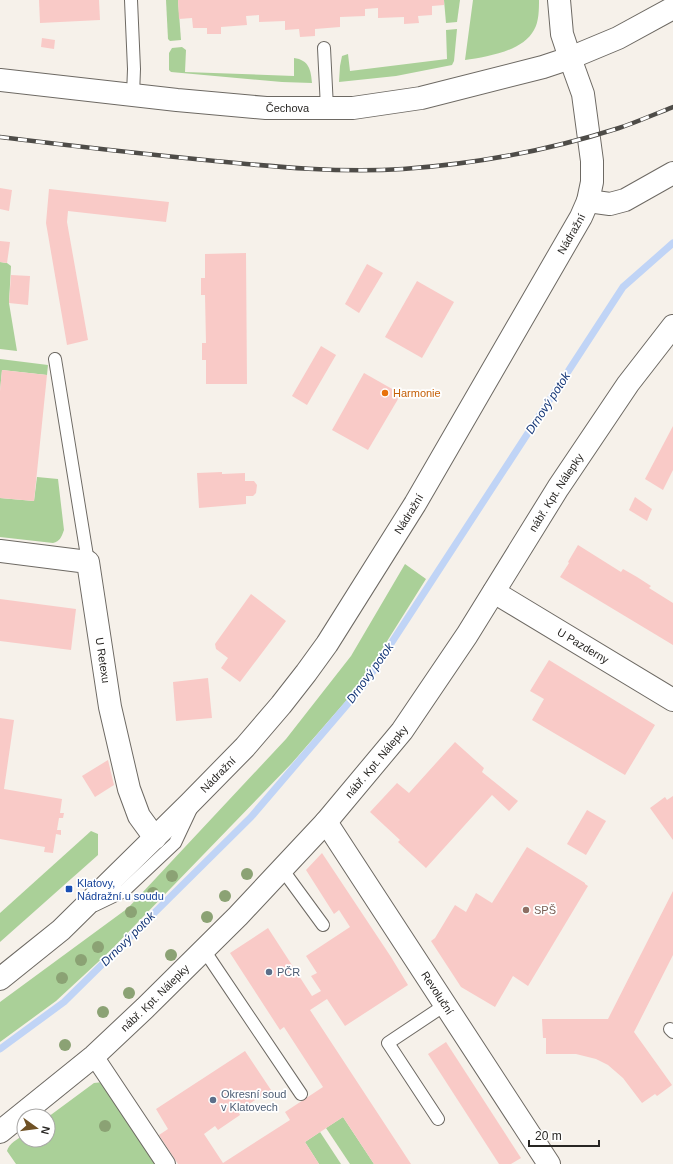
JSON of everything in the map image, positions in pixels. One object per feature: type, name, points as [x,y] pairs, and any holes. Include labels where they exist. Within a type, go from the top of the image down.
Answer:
[{"type":"street","name":"Nádražní","points":[[0,979],[61,930],[245,747],[281,705],[327,644],[414,504],[570,239],[588,201],[592,182],[592,161],[583,94],[562,34],[559,0]]},
{"type":"street","points":[[570,58],[618,38],[673,8]]},
{"type":"street","name":"Čechova","points":[[0,80],[266,108],[353,108],[421,98],[543,67],[570,58]]},
{"type":"street","points":[[588,201],[610,204],[625,200],[673,173]]},
{"type":"street","name":"nábř. Kpt. Nálepky","points":[[0,1132],[94,1056],[204,950],[326,822],[402,731],[467,635],[558,488],[628,384],[673,326]]},
{"type":"street","points":[[0,551],[88,562]]},
{"type":"street","name":"U Retexu","points":[[88,562],[110,707],[128,789],[138,816],[155,838]]},
{"type":"street","name":"U Pazderny","points":[[494,592],[673,700]]},
{"type":"street","name":"Revoluční","points":[[326,822],[549,1164]]},
{"type":"street","points":[[94,1056],[166,1164]]},
{"type":"lane","points":[[130,0],[134,69],[133,95]]},
{"type":"lane","points":[[324,48],[327,108]]},
{"type":"lane","points":[[55,359],[88,562]]},
{"type":"lane","points":[[79,912],[124,891],[175,843],[200,793]]},
{"type":"lane","points":[[282,869],[323,925]]},
{"type":"lane","points":[[204,950],[301,1094]]},
{"type":"lane","points":[[438,1119],[388,1043],[445,1005]]},
{"type":"green space","points":[[166,0],[178,0],[181,40],[170,41],[168,39]]},
{"type":"green space","points":[[444,0],[460,0],[457,22],[446,23]]},
{"type":"green space","points":[[473,0],[539,0],[536,27],[529,37],[513,48],[494,55],[465,60]]},
{"type":"green space","points":[[457,29],[454,61],[452,65],[396,76],[339,82],[342,56],[348,54],[350,71],[447,59],[446,30]]},
{"type":"green space","points":[[182,47],[186,50],[185,72],[294,76],[294,58],[299,59],[308,66],[312,83],[282,82],[171,72],[169,70],[169,53],[172,48]]},
{"type":"green space","points":[[0,262],[7,263],[11,266],[9,303],[17,351],[0,349]]},
{"type":"green space","points":[[0,359],[48,365],[47,375],[2,370],[0,391]]},
{"type":"green space","points":[[37,477],[58,479],[64,530],[61,537],[53,543],[0,537],[0,498],[34,501]]},
{"type":"green space","points":[[405,564],[426,579],[359,686],[292,763],[110,951],[56,1001],[0,1042],[0,1002],[128,908],[286,739],[351,656]]},
{"type":"green space","points":[[91,831],[98,834],[98,855],[0,942],[0,913]]},
{"type":"green space","points":[[103,1082],[156,1164],[16,1164],[7,1151],[12,1143],[16,1141],[16,1148],[56,1148],[56,1111],[94,1083]]},
{"type":"green space","points":[[343,1117],[374,1164],[350,1164],[326,1128]]},
{"type":"green space","points":[[320,1132],[341,1164],[319,1164],[305,1142]]},
{"type":"building","points":[[39,0],[99,0],[100,20],[40,23]]},
{"type":"building","points":[[178,0],[444,0],[444,5],[432,6],[432,15],[418,16],[419,23],[404,24],[404,17],[378,18],[378,8],[365,9],[365,16],[340,17],[340,27],[315,29],[315,36],[300,37],[299,29],[285,30],[285,21],[259,22],[259,15],[246,16],[247,25],[221,27],[221,34],[207,34],[207,28],[193,28],[192,18],[179,19]]},
{"type":"building","points":[[42,38],[55,40],[54,49],[41,47]]},
{"type":"building","points":[[0,188],[12,190],[9,211],[0,209]]},
{"type":"building","points":[[49,189],[169,202],[166,222],[68,211],[67,222],[88,340],[67,345],[46,223]]},
{"type":"building","points":[[0,241],[10,242],[7,263],[0,262]]},
{"type":"building","points":[[246,253],[247,384],[206,384],[206,360],[202,360],[202,343],[206,343],[205,295],[201,295],[201,278],[205,278],[205,254]]},
{"type":"building","points":[[367,264],[383,273],[359,313],[345,304]]},
{"type":"building","points":[[11,275],[30,276],[28,305],[9,303]]},
{"type":"building","points":[[417,281],[454,302],[422,358],[385,337]]},
{"type":"building","points":[[321,346],[336,355],[307,405],[292,396]]},
{"type":"building","points":[[2,370],[47,375],[34,501],[0,498],[0,391]]},
{"type":"building","points":[[364,373],[401,394],[368,450],[332,430]]},
{"type":"building","points":[[673,426],[673,470],[663,490],[645,479]]},
{"type":"building","points":[[222,472],[222,474],[245,473],[245,481],[254,481],[257,485],[256,493],[253,496],[246,496],[246,504],[199,508],[197,473]]},
{"type":"building","points":[[635,497],[652,509],[647,521],[629,510]]},
{"type":"building","points":[[578,545],[621,572],[623,569],[637,577],[651,586],[649,588],[673,603],[673,645],[560,577]]},
{"type":"building","points":[[251,594],[286,621],[240,682],[221,668],[228,658],[216,649],[215,644]]},
{"type":"building","points":[[0,599],[76,609],[71,650],[0,641]]},
{"type":"building","points":[[549,660],[655,725],[625,775],[532,720],[544,699],[530,691]]},
{"type":"building","points":[[208,678],[212,718],[176,721],[173,682]]},
{"type":"building","points":[[0,718],[14,720],[4,789],[62,799],[60,813],[64,813],[63,818],[59,818],[57,830],[61,830],[61,835],[56,834],[53,853],[44,852],[45,847],[0,839]]},
{"type":"building","points":[[455,742],[484,768],[482,772],[518,801],[509,811],[492,795],[426,868],[398,842],[400,840],[370,812],[397,783],[409,793]]},
{"type":"building","points":[[108,760],[114,785],[95,797],[82,776]]},
{"type":"building","points":[[673,796],[673,840],[650,808],[665,797],[667,800]]},
{"type":"building","points":[[587,810],[606,821],[586,855],[567,844]]},
{"type":"building","name":"SPŠ","points":[[527,847],[588,886],[528,986],[513,976],[495,1007],[461,987],[431,941],[435,938],[455,905],[466,912],[476,893],[492,903]]},
{"type":"building","points":[[322,853],[408,985],[345,1026],[327,999],[310,1010],[411,1164],[374,1164],[343,1117],[305,1142],[319,1164],[178,1164],[159,1135],[168,1129],[156,1109],[245,1051],[271,1090],[238,1111],[240,1115],[218,1130],[215,1126],[204,1134],[223,1163],[290,1120],[285,1112],[323,1087],[284,1027],[280,1030],[230,953],[268,928],[312,996],[321,991],[311,976],[317,973],[306,956],[350,927],[339,910],[334,914],[306,870]]},
{"type":"building","points":[[673,891],[673,955],[634,1032],[672,1085],[657,1096],[655,1094],[642,1103],[623,1078],[608,1065],[596,1059],[576,1054],[546,1054],[546,1038],[543,1038],[542,1019],[608,1019]]},
{"type":"building","points":[[446,1042],[521,1158],[511,1164],[499,1164],[428,1054]]},
{"type":"waterway","name":"Drnový potok","points":[[0,1049],[64,1002],[251,817],[364,685],[623,287],[673,243]]},
{"type":"railway","points":[[0,137],[161,156],[285,167],[332,170],[403,169],[485,160],[566,143],[619,128],[673,107]]},
{"type":"place","name":"Harmonie","points":[[385,393]]},
{"type":"place","name":"Klatovy, Nádražní u soudu","points":[[69,889]]},
{"type":"place","name":"SPŠ","points":[[526,910]]},
{"type":"place","name":"PČR","points":[[269,972]]},
{"type":"place","name":"Okresní soud v Klatovech","points":[[213,1100]]}]
